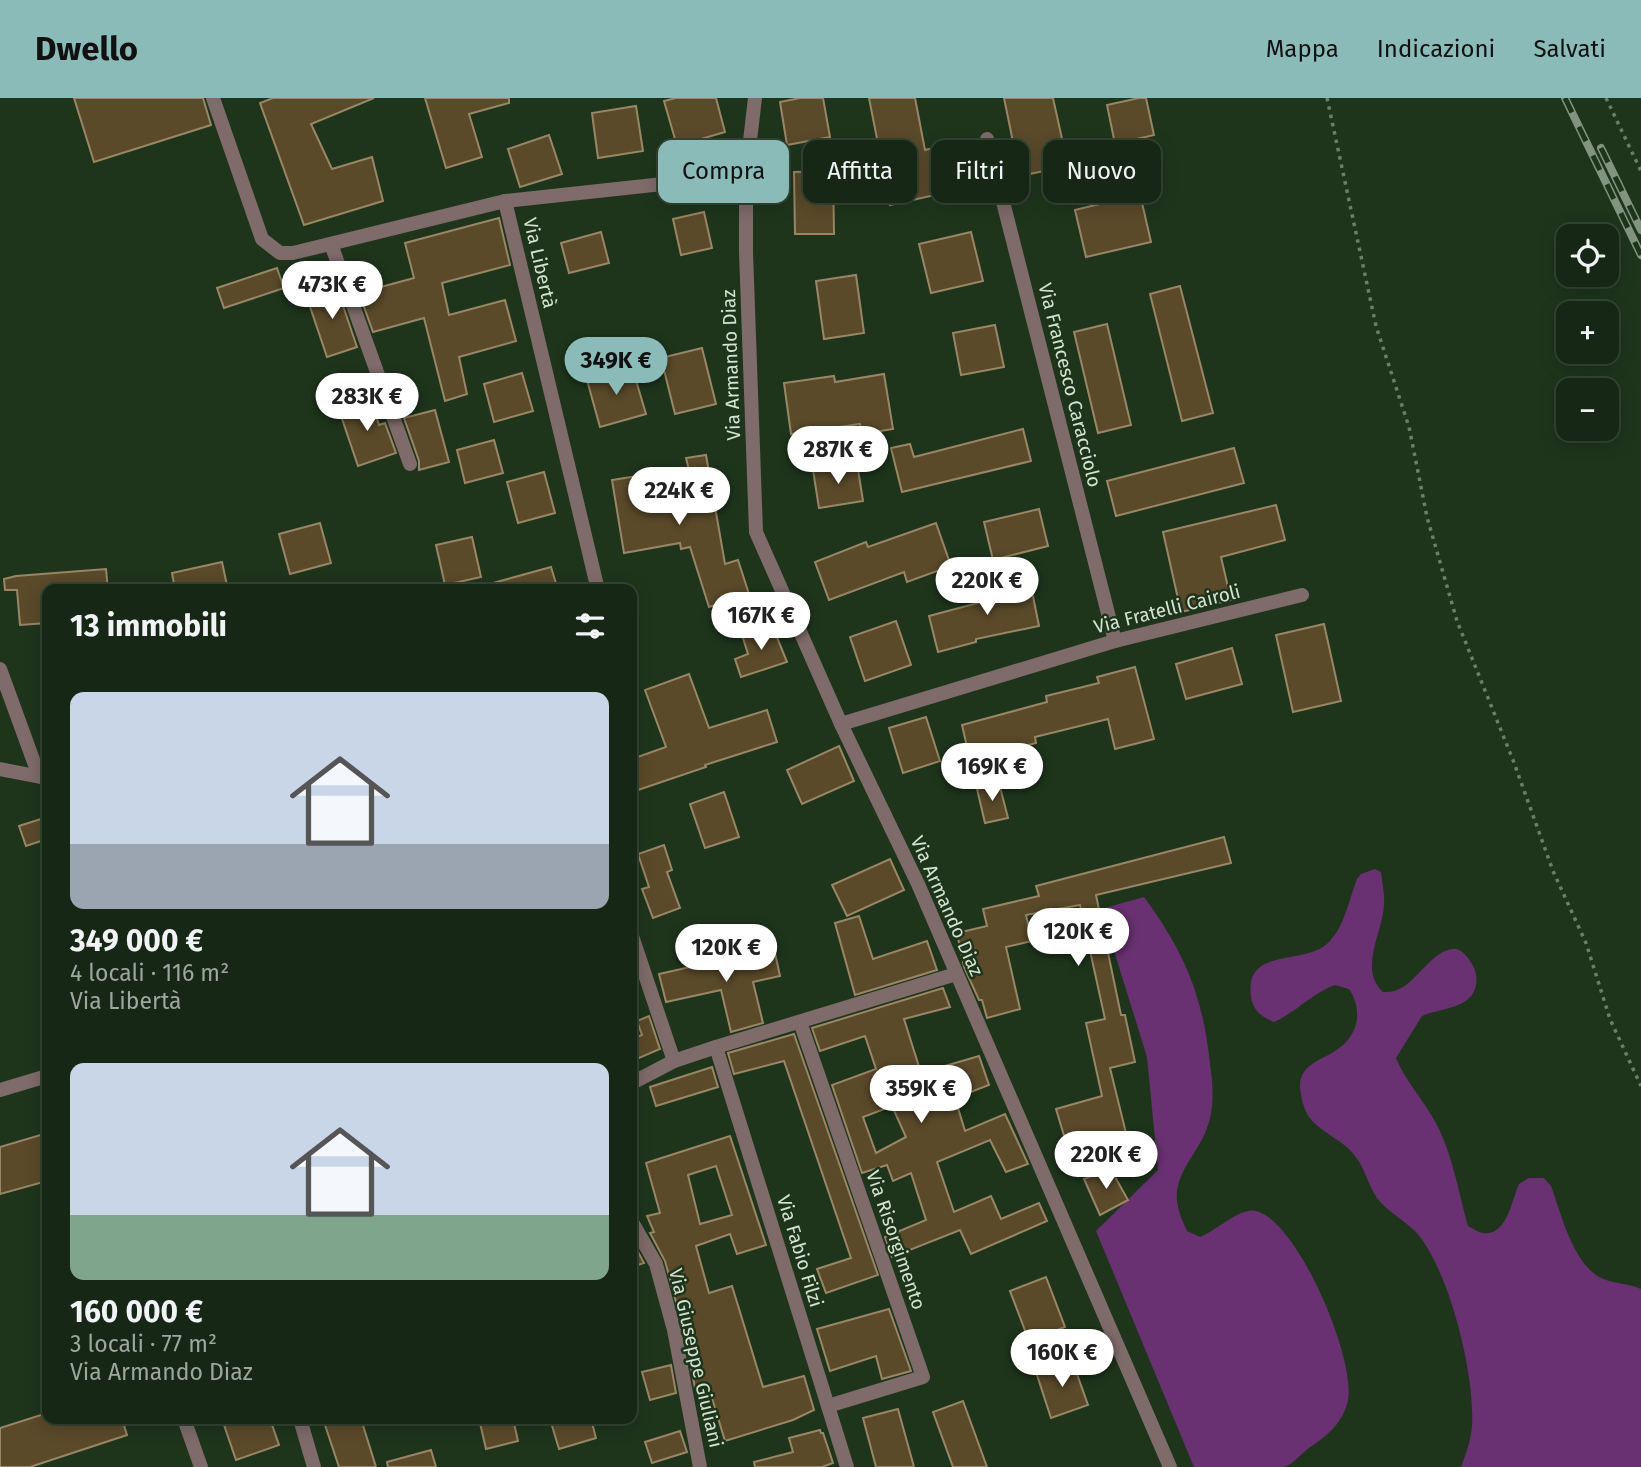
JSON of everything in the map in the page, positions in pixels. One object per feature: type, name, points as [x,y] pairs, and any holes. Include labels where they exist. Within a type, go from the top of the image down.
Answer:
[{"type":"street","name":"Via Libertà","points":[[213,98],[262,239],[280,253],[293,253],[505,201],[597,584]]},
{"type":"street","name":"Via Armando Diaz","points":[[750,140],[755,98]]},
{"type":"street","name":"Via Francesco Caracciolo","points":[[987,139],[1115,641]]},
{"type":"street","points":[[505,201],[658,184]]},
{"type":"street","name":"Via Armando Diaz","points":[[746,203],[756,531],[841,724],[918,884],[1170,1467]]},
{"type":"street","points":[[331,244],[410,464]]},
{"type":"street","name":"Via Fratelli Cairoli","points":[[841,724],[1115,641],[1301,595]]},
{"type":"street","points":[[0,668],[42,774]]},
{"type":"street","points":[[0,769],[42,777]]},
{"type":"street","points":[[637,951],[674,1061]]},
{"type":"street","points":[[637,1080],[674,1061],[956,974]]},
{"type":"street","name":"Via Risorgimento","points":[[800,1022],[923,1377],[828,1406]]},
{"type":"street","name":"Via Fabio Filzi","points":[[716,1047],[847,1467]]},
{"type":"street","points":[[0,1090],[42,1077]]},
{"type":"street","name":"Via Giuseppe Giuliani","points":[[637,1231],[656,1264],[674,1330],[700,1467]]},
{"type":"street","points":[[186,1424],[201,1467]]},
{"type":"street","points":[[301,1424],[314,1467]]},
{"type":"path","points":[[1327,98],[1376,326],[1409,427],[1427,517],[1457,621],[1513,760],[1553,871],[1586,943],[1610,1019],[1641,1086]]},
{"type":"path","points":[[1606,98],[1641,171]]},
{"type":"shaded area","points":[[1375,869],[1381,872],[1384,901],[1372,972],[1383,992],[1395,991],[1406,985],[1440,953],[1448,950],[1458,949],[1463,952],[1475,971],[1476,985],[1468,999],[1422,1016],[1396,1058],[1440,1130],[1468,1226],[1484,1233],[1498,1229],[1508,1215],[1519,1184],[1529,1178],[1544,1178],[1551,1186],[1575,1248],[1590,1270],[1604,1279],[1641,1289],[1641,1467],[1461,1467],[1472,1426],[1470,1381],[1459,1328],[1442,1278],[1421,1238],[1377,1198],[1355,1156],[1312,1120],[1302,1098],[1300,1088],[1303,1073],[1312,1064],[1338,1049],[1351,1036],[1357,1021],[1353,997],[1349,989],[1335,985],[1274,1022],[1262,1016],[1254,1006],[1251,981],[1257,970],[1266,963],[1306,954],[1329,942],[1343,920],[1357,879],[1361,874]]},
{"type":"shaded area","points":[[1144,897],[1171,937],[1190,976],[1207,1040],[1213,1096],[1210,1120],[1183,1172],[1177,1191],[1180,1213],[1187,1231],[1200,1237],[1235,1216],[1250,1211],[1256,1211],[1272,1220],[1306,1264],[1321,1294],[1343,1355],[1348,1381],[1346,1408],[1328,1433],[1284,1467],[1194,1467],[1096,1231],[1158,1170],[1147,1057],[1101,909]]},
{"type":"building","points":[[74,98],[203,98],[211,125],[94,162]]},
{"type":"building","points":[[273,98],[374,98],[311,124],[332,169],[372,157],[383,201],[304,225],[260,103]]},
{"type":"building","points":[[425,98],[509,98],[509,103],[469,114],[482,157],[446,168]]},
{"type":"building","points":[[676,98],[716,98],[725,132],[698,140],[675,140],[664,101]]},
{"type":"building","points":[[800,98],[823,98],[830,137],[789,145],[780,102]]},
{"type":"building","points":[[869,98],[915,98],[925,150],[931,149],[931,196],[917,199],[917,140],[877,140]]},
{"type":"building","points":[[1004,98],[1053,98],[1062,140],[1043,140],[1043,171],[1029,174],[1029,140],[1013,140]]},
{"type":"building","points":[[1146,98],[1154,135],[1132,140],[1114,140],[1107,105]]},
{"type":"building","points":[[636,106],[643,151],[598,158],[592,113]]},
{"type":"building","points":[[549,135],[562,174],[520,187],[508,149]]},
{"type":"building","points":[[794,172],[803,172],[803,203],[834,203],[834,234],[795,234]]},
{"type":"building","points":[[1103,203],[1142,203],[1151,242],[1086,257],[1075,210]]},
{"type":"building","points":[[704,212],[712,248],[681,255],[673,219]]},
{"type":"building","points":[[499,218],[510,265],[442,283],[449,315],[505,300],[516,341],[459,357],[467,394],[445,401],[424,318],[373,332],[359,293],[414,278],[405,243]]},
{"type":"building","points":[[601,232],[609,263],[569,273],[561,243]]},
{"type":"building","points":[[971,232],[983,281],[931,293],[919,244]]},
{"type":"building","points":[[277,268],[284,288],[224,308],[217,288]]},
{"type":"building","points":[[856,275],[864,333],[824,339],[816,281]]},
{"type":"building","points":[[336,285],[357,347],[327,357],[306,295]]},
{"type":"building","points":[[1180,286],[1213,413],[1182,421],[1150,294]]},
{"type":"building","points":[[1107,324],[1131,425],[1098,433],[1074,332]]},
{"type":"building","points":[[995,325],[1004,367],[961,375],[953,333]]},
{"type":"building","points":[[702,348],[716,404],[675,414],[661,358]]},
{"type":"building","points":[[632,367],[646,414],[600,427],[587,380]]},
{"type":"building","points":[[522,373],[533,411],[494,422],[484,384]]},
{"type":"building","points":[[884,374],[893,429],[862,434],[860,424],[791,434],[784,383],[834,376],[835,382]]},
{"type":"building","points":[[371,400],[379,425],[385,423],[396,453],[358,466],[339,410]]},
{"type":"building","points":[[435,410],[449,462],[419,470],[419,461],[404,418]]},
{"type":"building","points":[[1023,429],[1031,461],[902,492],[891,448],[910,444],[914,457]]},
{"type":"building","points":[[494,440],[503,473],[465,483],[457,450]]},
{"type":"building","points":[[1234,448],[1244,483],[1116,516],[1107,481]]},
{"type":"building","points":[[706,455],[725,564],[738,560],[749,594],[709,607],[690,547],[681,549],[680,543],[624,553],[612,480],[662,472],[671,505],[696,498],[686,458]]},
{"type":"building","points":[[857,463],[863,501],[819,508],[813,470]]},
{"type":"building","points":[[544,472],[555,513],[518,523],[507,482]]},
{"type":"building","points":[[1276,505],[1285,540],[1221,557],[1231,600],[1181,612],[1163,532]]},
{"type":"building","points":[[1039,509],[1048,546],[993,560],[984,522]]},
{"type":"building","points":[[320,523],[331,563],[290,574],[279,534]]},
{"type":"building","points":[[936,523],[951,566],[907,582],[904,572],[829,600],[815,562],[866,542],[868,547]]},
{"type":"building","points":[[472,537],[481,577],[445,584],[436,545]]},
{"type":"building","points":[[222,562],[227,584],[174,584],[172,573]]},
{"type":"building","points":[[551,567],[556,584],[490,584]]},
{"type":"building","points":[[106,569],[107,584],[42,584],[42,623],[20,625],[17,590],[5,590],[4,579]]},
{"type":"building","points":[[1030,581],[1039,626],[976,639],[976,642],[938,652],[929,616],[989,600],[987,589]]},
{"type":"building","points":[[896,621],[911,665],[865,681],[850,637]]},
{"type":"building","points":[[1324,624],[1341,701],[1293,712],[1276,635]]},
{"type":"building","points":[[772,625],[787,662],[741,677],[735,659],[748,654],[742,635]]},
{"type":"building","points":[[1232,648],[1242,684],[1186,699],[1176,664]]},
{"type":"building","points":[[1135,667],[1154,739],[1115,749],[1108,719],[1035,737],[1036,743],[970,760],[962,725],[1047,702],[1046,696],[1099,683],[1097,677]]},
{"type":"building","points":[[689,674],[709,728],[767,710],[777,742],[637,790],[637,757],[666,747],[645,690]]},
{"type":"building","points":[[926,717],[940,761],[903,773],[889,728]]},
{"type":"building","points":[[839,746],[854,781],[802,804],[787,770]]},
{"type":"building","points":[[999,783],[1008,818],[985,823],[977,789]]},
{"type":"building","points":[[724,792],[739,837],[705,848],[690,804]]},
{"type":"building","points":[[42,819],[42,841],[26,846],[19,826]]},
{"type":"building","points":[[1224,837],[1231,863],[1096,895],[1121,1015],[1125,1015],[1135,1062],[1110,1068],[1126,1133],[1068,1149],[1056,1109],[1102,1096],[1086,1023],[1105,1019],[1080,905],[1026,915],[1032,941],[1006,947],[1020,1009],[987,1018],[982,1000],[979,1000],[964,967],[957,933],[987,926],[983,909],[1039,896],[1036,886]]},
{"type":"building","points":[[664,845],[672,870],[667,872],[680,908],[653,918],[642,889],[649,887],[638,854]]},
{"type":"building","points":[[890,859],[904,890],[847,916],[832,885]]},
{"type":"building","points":[[859,916],[873,959],[927,941],[937,970],[855,995],[835,923]]},
{"type":"building","points":[[774,948],[780,976],[753,982],[763,1023],[731,1032],[721,990],[666,1002],[659,974]]},
{"type":"building","points":[[943,988],[950,1007],[904,1019],[921,1073],[979,1056],[989,1085],[955,1098],[965,1131],[1005,1114],[1028,1164],[1006,1172],[990,1140],[937,1162],[954,1212],[991,1196],[1001,1219],[1039,1203],[1047,1221],[971,1254],[960,1230],[892,1257],[885,1237],[926,1220],[911,1173],[893,1181],[887,1165],[862,1173],[832,1085],[876,1069],[865,1036],[820,1051],[812,1028]],"holes":[[[892,1106],[906,1137],[876,1153],[863,1117]]]},
{"type":"building","points":[[649,1016],[660,1049],[637,1059],[637,1037],[642,1035],[637,1021]]},
{"type":"building","points":[[794,1034],[878,1275],[826,1293],[817,1269],[851,1258],[784,1061],[734,1074],[728,1053]]},
{"type":"building","points":[[712,1067],[718,1087],[656,1106],[650,1087]]},
{"type":"building","points":[[42,1134],[42,1182],[0,1194],[0,1147]]},
{"type":"building","points":[[730,1136],[766,1245],[737,1254],[730,1234],[696,1246],[709,1293],[732,1286],[763,1387],[804,1376],[814,1410],[793,1420],[725,1441],[708,1385],[695,1388],[683,1328],[665,1261],[650,1233],[654,1232],[647,1216],[660,1213],[646,1163]],"holes":[[[716,1166],[732,1215],[700,1224],[688,1175]]]},
{"type":"building","points":[[1110,1168],[1128,1200],[1100,1215],[1084,1179]]},
{"type":"building","points":[[637,1250],[644,1263],[637,1265]]},
{"type":"building","points":[[1046,1277],[1065,1327],[1029,1341],[1010,1291]]},
{"type":"building","points":[[889,1309],[911,1371],[882,1379],[876,1356],[830,1371],[817,1329]]},
{"type":"building","points":[[1072,1360],[1088,1405],[1051,1418],[1036,1372]]},
{"type":"building","points":[[671,1365],[676,1393],[650,1400],[642,1372]]},
{"type":"building","points":[[963,1401],[987,1467],[953,1467],[933,1412]]},
{"type":"building","points":[[898,1409],[914,1467],[876,1467],[863,1418]]},
{"type":"building","points":[[42,1415],[42,1424],[124,1424],[127,1435],[30,1467],[0,1467],[0,1428]]},
{"type":"building","points":[[224,1424],[272,1424],[279,1445],[236,1460]]},
{"type":"building","points":[[325,1424],[363,1424],[376,1467],[339,1467]]},
{"type":"building","points":[[480,1424],[514,1424],[518,1441],[486,1449]]},
{"type":"building","points":[[552,1424],[592,1424],[596,1438],[559,1449]]},
{"type":"building","points":[[820,1430],[833,1463],[822,1467],[755,1467],[754,1462],[793,1452],[789,1438]]},
{"type":"building","points":[[680,1431],[687,1452],[652,1463],[645,1442]]},
{"type":"building","points":[[431,1450],[436,1467],[388,1467],[387,1462]]},
{"type":"railway","points":[[1565,98],[1641,255]]},
{"type":"railway","points":[[1601,148],[1641,230]]}]
